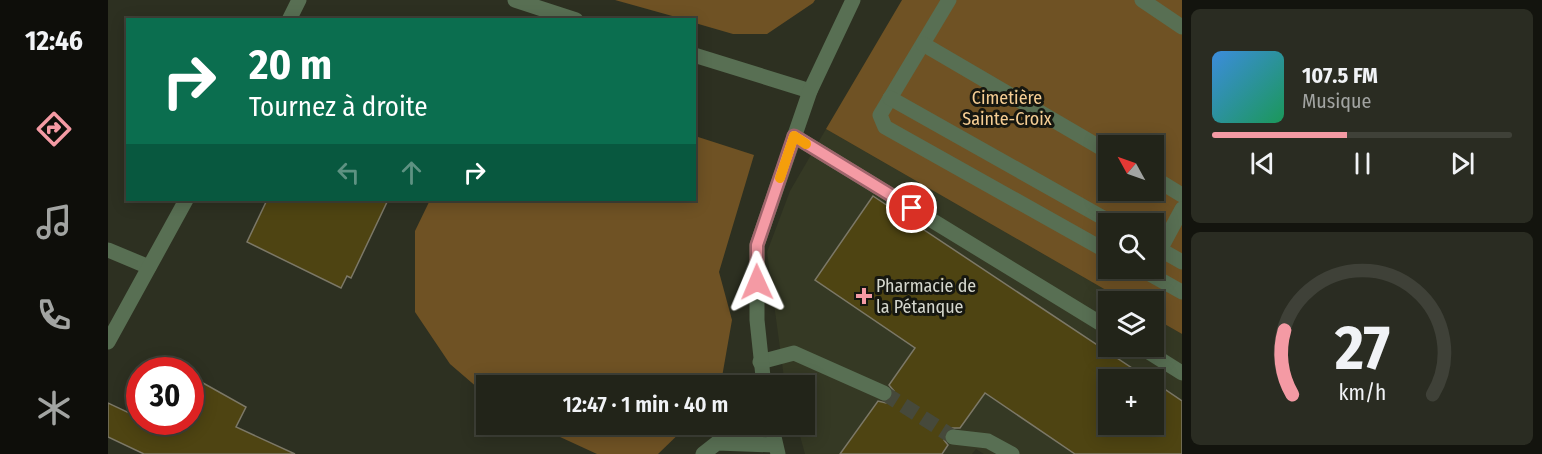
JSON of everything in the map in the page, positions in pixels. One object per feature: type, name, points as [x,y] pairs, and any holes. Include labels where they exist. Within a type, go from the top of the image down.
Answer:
[{"type":"street","points":[[290,18],[298,0]]},
{"type":"street","points":[[514,0],[570,18]]},
{"type":"street","points":[[762,375],[757,320],[757,245],[810,91],[853,0]]},
{"type":"street","points":[[949,0],[880,115],[885,127],[1098,246]]},
{"type":"street","points":[[1142,0],[1182,27]]},
{"type":"street","points":[[923,44],[1098,146]]},
{"type":"street","points":[[696,56],[810,91]]},
{"type":"street","points":[[890,98],[1098,216]]},
{"type":"street","points":[[794,136],[1098,322]]},
{"type":"street","points":[[1164,184],[1182,195]]},
{"type":"street","points":[[108,342],[185,201]]},
{"type":"street","points":[[1164,238],[1182,209]]},
{"type":"street","points":[[108,250],[149,267]]},
{"type":"street","points":[[1164,261],[1182,262]]},
{"type":"street","points":[[1164,275],[1182,292]]},
{"type":"street","points":[[760,362],[794,353],[884,393]]},
{"type":"street","points":[[1157,357],[1182,373]]},
{"type":"street","points":[[703,454],[717,443],[776,450],[773,435]]},
{"type":"street","points":[[953,437],[988,441],[1012,454]]},
{"type":"shaded area","points":[[826,129],[1108,291],[1098,291],[1098,357],[1164,357],[1164,324],[1182,334],[1182,454],[984,454],[976,449],[972,454],[805,454],[800,435],[815,435],[815,375],[784,375],[767,252],[790,191]]},
{"type":"green space","points":[[615,0],[815,0],[767,34],[733,34],[696,23],[696,18],[679,18]]},
{"type":"green space","name":"Cimetière Sainte-Croix","points":[[902,0],[1182,0],[1182,334],[1164,324],[1164,291],[1108,291],[826,129]]},
{"type":"green space","points":[[696,136],[754,155],[719,272],[732,320],[722,375],[476,375],[476,386],[450,364],[415,312],[415,231],[430,201],[696,201]]},
{"type":"green space","points":[[556,435],[678,435],[658,454],[597,454]]},
{"type":"building","points":[[873,196],[1098,345],[1098,357],[1115,357],[1133,369],[1098,369],[1098,435],[1164,435],[1164,389],[1182,401],[1182,454],[1075,454],[985,393],[960,428],[950,428],[945,432],[944,440],[948,445],[942,454],[840,454],[878,401],[886,403],[893,397],[894,391],[889,385],[915,348],[815,280]]},
{"type":"building","points":[[267,201],[388,201],[351,278],[347,276],[341,288],[247,242]]},
{"type":"building","points":[[204,384],[246,407],[236,427],[295,454],[144,454],[108,437],[108,403],[126,411],[126,435],[204,435]]},
{"type":"tunnel","points":[[884,393],[953,437]]},
{"type":"slow traffic","points":[[780,178],[794,136],[806,144]]},
{"type":"place","name":"Pharmacie de la Pétanque","points":[[864,296]]},
{"type":"route","points":[[757,282],[757,245],[794,136],[912,208]]}]
